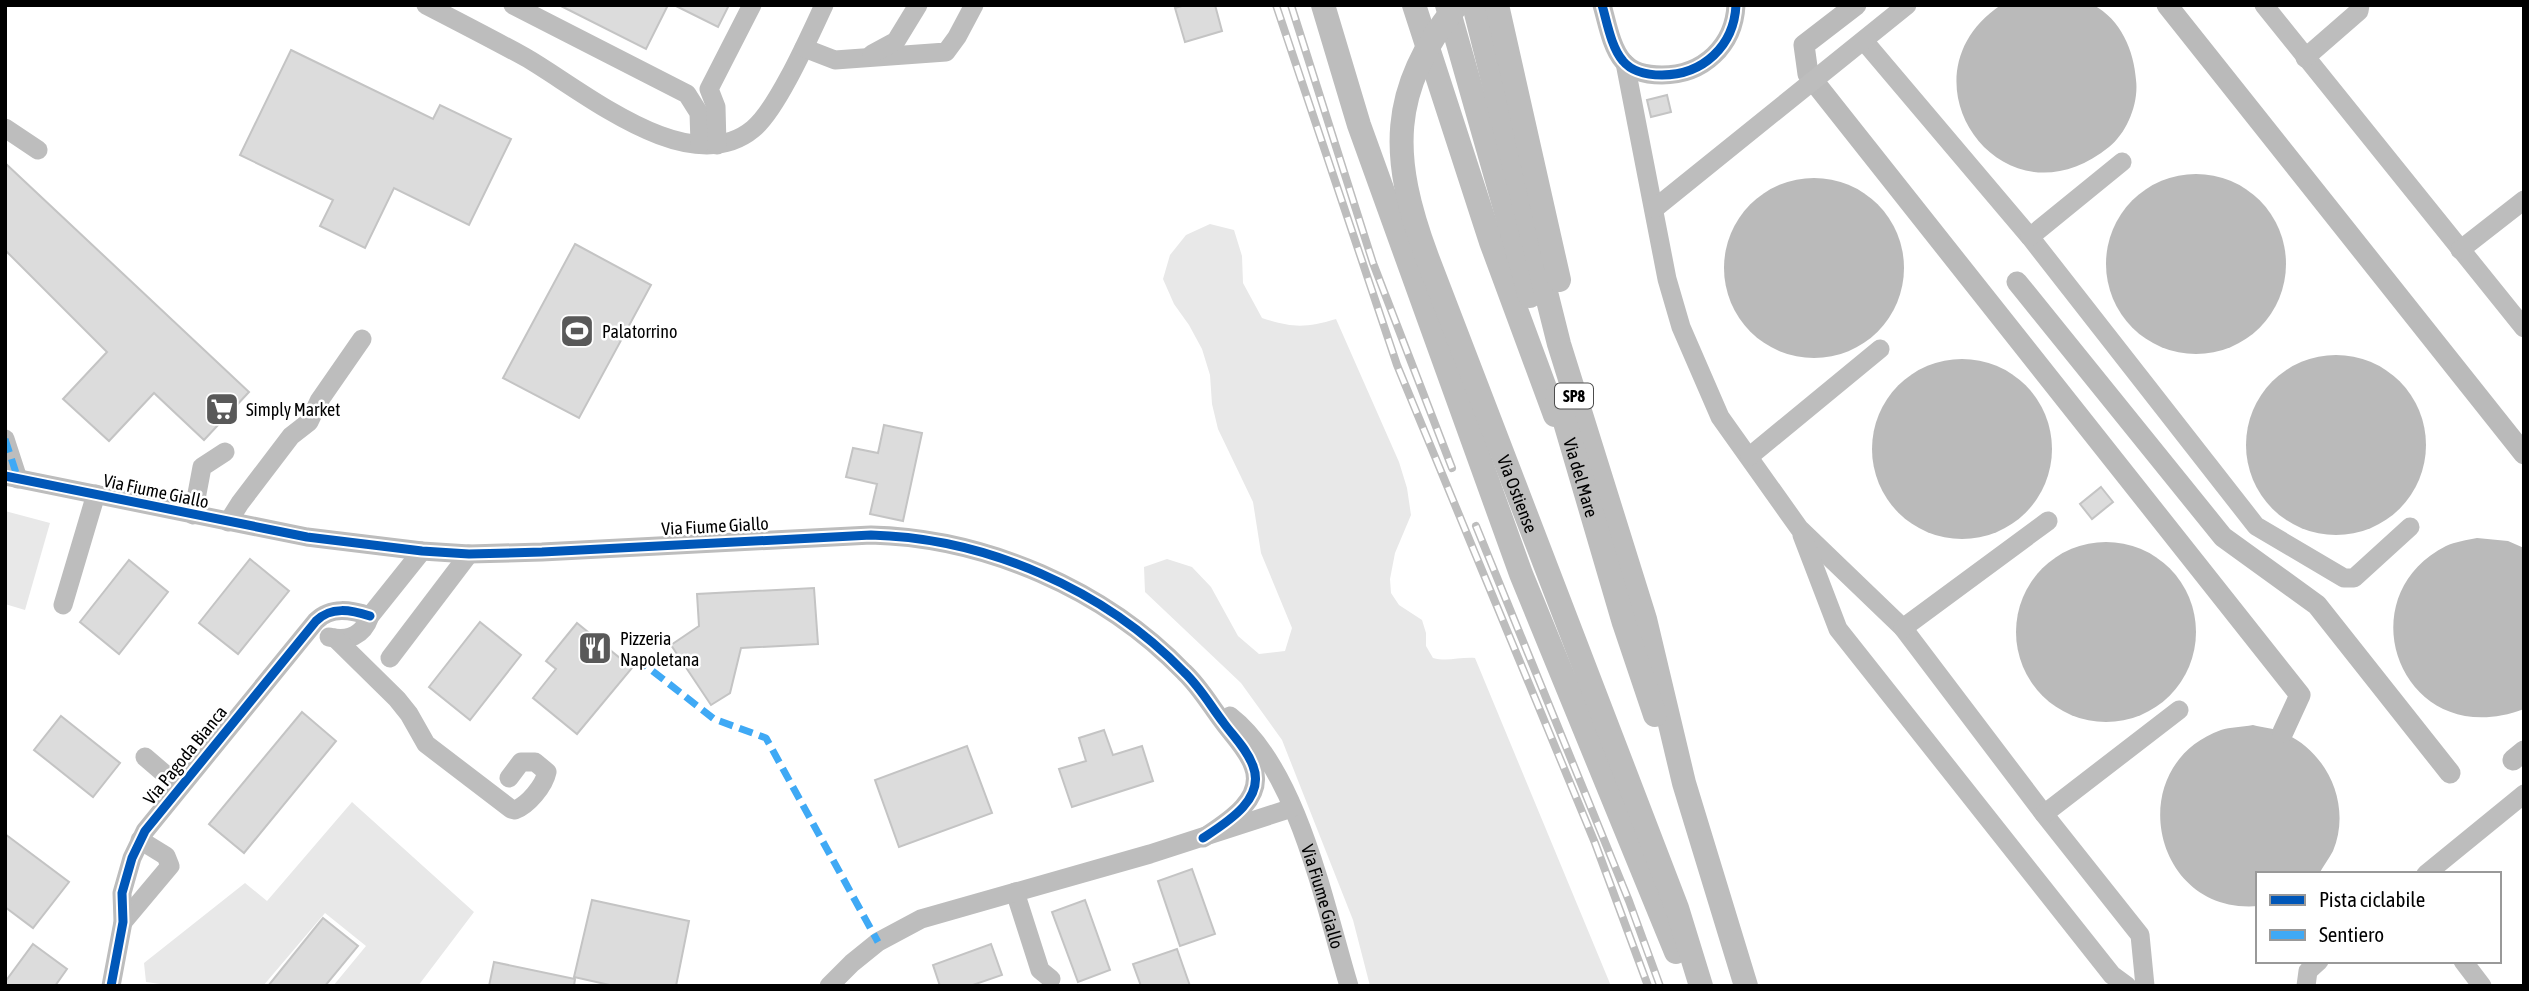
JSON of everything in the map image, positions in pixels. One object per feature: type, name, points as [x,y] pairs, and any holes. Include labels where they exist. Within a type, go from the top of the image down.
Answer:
[{"type":"main road","name":"Via Ostiense","points":[[1323,5],[1359,125],[1521,574],[1690,986]]},
{"type":"main road","points":[[1414,5],[1491,242],[1589,509]]},
{"type":"main road","name":"Via del Mare","points":[[1447,5],[1589,509],[1643,681],[1684,783]]},
{"type":"main road","name":"Via Ostiense","points":[[1457,5],[1430,43],[1411,83],[1402,120],[1402,159],[1406,188],[1420,237],[1677,908],[1701,986]]},
{"type":"main road","name":"Via del Mare","points":[[1474,5],[1550,311],[1645,619],[1684,783],[1746,986]]},
{"type":"main road","points":[[1497,5],[1547,220],[1597,466]]},
{"type":"street","points":[[426,5],[524,57],[648,131],[665,138],[708,145],[732,141],[755,128],[771,107],[824,5]]},
{"type":"street","points":[[513,5],[687,94],[699,113],[708,145]]},
{"type":"street","points":[[708,145],[716,107],[709,89],[752,5]]},
{"type":"street","points":[[868,56],[897,41],[918,5]]},
{"type":"street","points":[[804,48],[835,60],[946,52],[974,5]]},
{"type":"street","points":[[1602,5],[1618,54],[1625,63],[1638,71],[1657,75],[1676,75],[1696,69],[1713,57],[1728,39],[1736,5]]},
{"type":"street","points":[[1654,209],[1907,5]]},
{"type":"street","points":[[2264,5],[2524,328]]},
{"type":"street","points":[[2305,58],[2359,11],[2360,5]]},
{"type":"street","points":[[1864,41],[2029,237],[2256,526],[2344,578],[2354,578],[2410,527]]},
{"type":"street","points":[[1625,63],[1667,279],[1681,327],[1720,416],[1799,528],[1903,628],[2140,935],[2145,986]]},
{"type":"street","points":[[5,128],[38,150]]},
{"type":"street","points":[[2029,237],[2122,162]]},
{"type":"street","points":[[2460,250],[2524,200]]},
{"type":"street","points":[[228,523],[291,436],[309,422],[319,401],[362,339]]},
{"type":"street","points":[[1750,456],[1880,349]]},
{"type":"street","points":[[5,439],[12,477]]},
{"type":"street","points":[[193,515],[202,467],[225,452]]},
{"type":"street","name":"Via Fiume Giallo","points":[[12,477],[228,523],[307,537],[422,551],[469,554],[835,535],[889,535],[967,548],[1018,565],[1090,600],[1117,617],[1162,651],[1206,696],[1243,726],[1260,746],[1275,768],[1308,851],[1349,986]]},
{"type":"street","points":[[64,605],[96,494]]},
{"type":"street","points":[[1903,628],[2048,521]]},
{"type":"street","points":[[1799,528],[1838,629],[2112,975],[2127,986]]},
{"type":"street","points":[[310,626],[321,634],[335,638],[351,638],[359,633],[422,551]]},
{"type":"street","points":[[390,658],[469,554]]},
{"type":"street","name":"Via Pagoda Bianca","points":[[111,986],[123,922],[122,894],[140,840],[310,626],[331,611],[343,610],[370,616]]},
{"type":"street","points":[[335,638],[403,706],[426,744],[506,806],[515,810],[522,807],[545,780],[547,772],[535,762],[521,762],[509,778]]},
{"type":"street","name":"Via Fiume Giallo","points":[[1203,838],[1240,812],[1252,792],[1256,778],[1246,752],[1206,696]]},
{"type":"street","points":[[2044,814],[2179,710]]},
{"type":"street","points":[[145,757],[180,787]]},
{"type":"street","points":[[2428,872],[2523,796]]},
{"type":"street","name":"Via Fiume Giallo","points":[[829,986],[866,951],[906,926],[950,909],[1203,838],[1292,808]]},
{"type":"street","name":"Via Pagoda Bianca","points":[[123,922],[170,866],[166,856],[140,840]]},
{"type":"street","points":[[1015,892],[1040,970],[1051,979]]},
{"type":"street","points":[[2306,986],[2308,971],[2317,963]]},
{"type":"street","points":[[2465,963],[2483,986]]},
{"type":"shaded area","points":[[2001,5],[2093,5],[2103,11],[2118,27],[2129,47],[2135,69],[2136,98],[2126,126],[2109,147],[2069,169],[2032,172],[1999,159],[1974,136],[1959,105],[1957,70],[1970,35]]},
{"type":"shaded area","points":[[2196,174],[2230,181],[2260,200],[2279,230],[2286,264],[2279,298],[2260,328],[2230,347],[2196,354],[2162,347],[2132,328],[2113,298],[2106,264],[2113,230],[2132,200],[2162,181]]},
{"type":"shaded area","points":[[1814,178],[1848,185],[1878,204],[1897,234],[1904,268],[1897,302],[1878,332],[1848,351],[1814,358],[1780,351],[1750,332],[1731,302],[1724,268],[1731,234],[1750,204],[1780,185]]},
{"type":"shaded area","points":[[1210,224],[1234,230],[1242,256],[1243,283],[1262,318],[1299,326],[1336,319],[1399,462],[1407,488],[1411,515],[1395,553],[1390,579],[1391,593],[1399,605],[1422,620],[1426,646],[1433,658],[1475,658],[1611,986],[1370,986],[1353,920],[1282,740],[1241,683],[1145,592],[1144,567],[1167,559],[1192,567],[1211,587],[1238,636],[1259,654],[1285,651],[1292,628],[1261,553],[1253,502],[1218,429],[1212,404],[1210,375],[1202,349],[1174,304],[1163,279],[1170,255],[1186,235]]},
{"type":"shaded area","points":[[2336,355],[2370,362],[2400,381],[2419,411],[2426,445],[2419,479],[2400,509],[2370,528],[2336,535],[2302,528],[2272,509],[2253,479],[2246,445],[2253,411],[2272,381],[2302,362]]},
{"type":"shaded area","points":[[1962,359],[1996,366],[2026,385],[2045,415],[2052,449],[2045,483],[2026,513],[1996,532],[1962,539],[1928,532],[1898,513],[1879,483],[1872,449],[1879,415],[1898,385],[1928,366]]},
{"type":"shaded area","points":[[5,511],[50,523],[25,610],[5,604]]},
{"type":"shaded area","points":[[2477,538],[2508,541],[2524,548],[2524,709],[2482,717],[2446,710],[2419,691],[2401,664],[2394,633],[2398,600],[2415,570],[2446,546]]},
{"type":"shaded area","points":[[2106,542],[2140,549],[2170,568],[2189,598],[2196,632],[2189,666],[2170,696],[2140,715],[2106,722],[2072,715],[2042,696],[2023,666],[2016,632],[2023,598],[2042,568],[2072,549]]},
{"type":"shaded area","points":[[2253,725],[2280,731],[2300,742],[2324,767],[2332,782],[2340,816],[2333,851],[2320,872],[2256,872],[2256,906],[2222,902],[2193,887],[2173,864],[2162,835],[2161,804],[2170,774],[2190,748],[2228,728]]},
{"type":"shaded area","points":[[352,802],[474,912],[418,986],[333,986],[366,946],[325,913],[263,986],[174,986],[146,982],[144,963],[245,883],[267,901]]},
{"type":"building","points":[[559,5],[668,5],[646,49]]},
{"type":"building","points":[[674,5],[729,5],[718,27]]},
{"type":"building","points":[[1185,5],[1215,5],[1222,31],[1185,42],[1175,8]]},
{"type":"building","points":[[291,50],[433,119],[440,105],[511,139],[469,225],[394,188],[365,248],[320,226],[333,200],[240,155]]},
{"type":"building","points":[[1667,95],[1671,112],[1651,117],[1647,100]]},
{"type":"building","points":[[5,163],[249,392],[204,440],[154,393],[109,441],[63,399],[107,352],[5,250]]},
{"type":"building","name":"Palatorrino","points":[[575,244],[651,285],[579,418],[503,378]]},
{"type":"building","points":[[884,425],[922,433],[903,521],[870,514],[877,484],[846,477],[853,448],[878,453]]},
{"type":"building","points":[[2101,487],[2113,502],[2092,519],[2080,504]]},
{"type":"building","points":[[250,559],[289,591],[238,654],[199,623]]},
{"type":"building","points":[[129,560],[168,592],[119,654],[80,622]]},
{"type":"building","points":[[814,588],[818,644],[741,648],[730,693],[711,705],[671,645],[699,626],[697,594]]},
{"type":"building","points":[[480,622],[521,655],[470,720],[429,687]]},
{"type":"building","points":[[577,623],[632,668],[577,734],[533,698],[556,669],[546,661]]},
{"type":"building","points":[[302,712],[336,741],[244,853],[209,824]]},
{"type":"building","points":[[61,716],[120,763],[93,797],[34,750]]},
{"type":"building","points":[[1104,730],[1113,755],[1142,746],[1153,781],[1072,807],[1059,769],[1086,761],[1079,738]]},
{"type":"building","points":[[967,746],[992,813],[899,847],[875,780]]},
{"type":"building","points":[[5,834],[69,882],[33,928],[5,907]]},
{"type":"building","points":[[1192,869],[1215,934],[1180,946],[1158,881]]},
{"type":"building","points":[[592,900],[689,921],[676,986],[614,986],[574,977]]},
{"type":"building","points":[[1085,900],[1110,970],[1078,982],[1052,912]]},
{"type":"building","points":[[323,918],[358,946],[325,986],[268,986]]},
{"type":"building","points":[[33,944],[67,969],[55,986],[5,986],[5,982]]},
{"type":"building","points":[[991,944],[1002,975],[970,986],[940,986],[933,965]]},
{"type":"building","points":[[1177,949],[1190,986],[1141,986],[1133,964]]},
{"type":"building","points":[[494,962],[575,979],[574,986],[489,986]]},
{"type":"waterway","points":[[1856,5],[1804,45],[1808,74],[2300,695],[2283,732]]},
{"type":"waterway","points":[[2167,5],[2524,454]]},
{"type":"waterway","points":[[2017,282],[2223,537],[2317,605],[2450,773]]},
{"type":"waterway","points":[[2513,760],[2524,751]]},
{"type":"railway","points":[[1276,5],[1397,365],[1595,843],[1648,986]]},
{"type":"railway","points":[[1291,5],[1373,263],[1452,468]]},
{"type":"railway","points":[[1476,526],[1629,901],[1660,986]]},
{"type":"marked path","points":[[5,439],[18,479]]},
{"type":"marked path","points":[[636,658],[714,719],[766,738],[878,942]]},
{"type":"cycle path","points":[[1602,5],[1612,42],[1623,61],[1641,72],[1662,75],[1691,70],[1714,55],[1729,33],[1736,5]]},
{"type":"cycle path","points":[[5,476],[307,537],[422,551],[469,554],[542,552],[871,535],[914,538],[999,558],[1080,593],[1118,616],[1152,642],[1195,684],[1244,748],[1256,778],[1254,789],[1242,809],[1203,838]]},
{"type":"cycle path","points":[[111,986],[123,922],[122,893],[132,858],[145,831],[316,621],[335,611],[370,616]]},
{"type":"place","name":"Palatorrino","points":[[577,331]]},
{"type":"place","name":"Simply Market","points":[[222,409]]},
{"type":"place","name":"Pizzeria Napoletana","points":[[595,648]]}]
